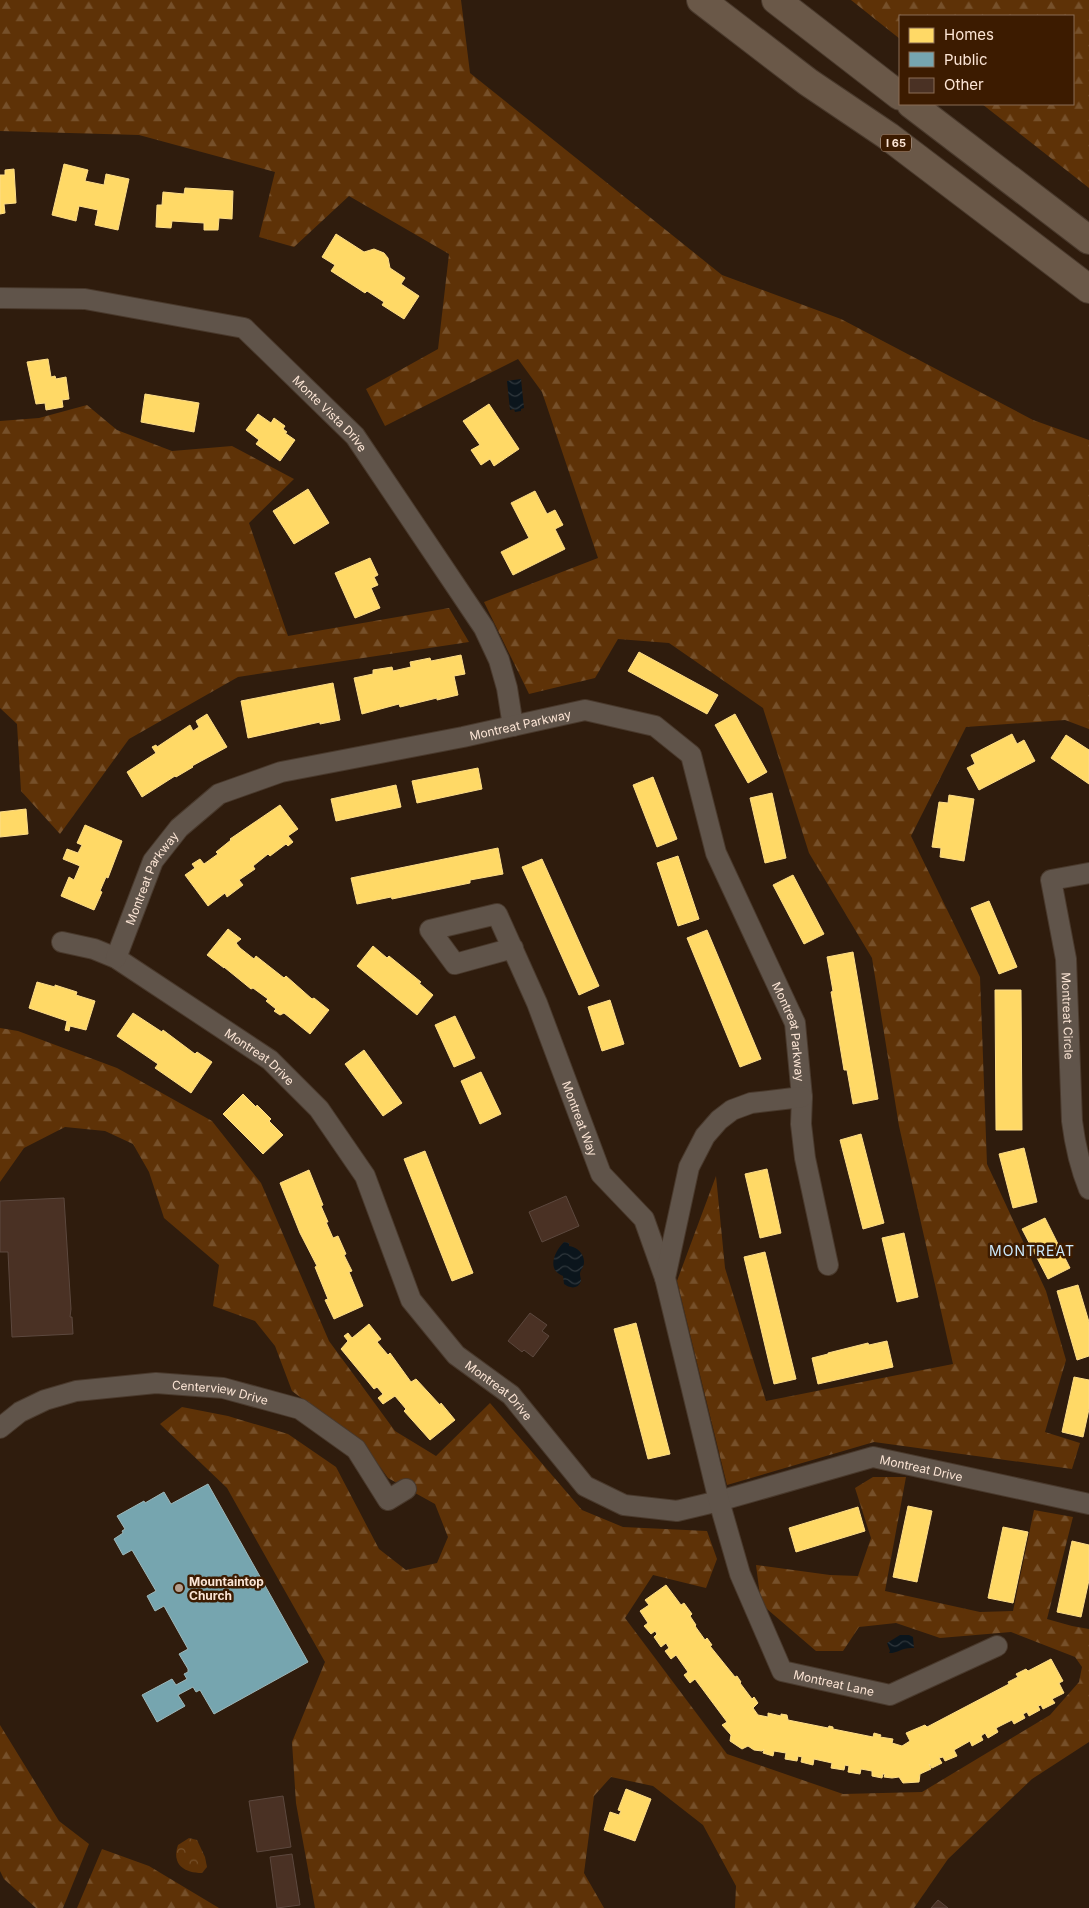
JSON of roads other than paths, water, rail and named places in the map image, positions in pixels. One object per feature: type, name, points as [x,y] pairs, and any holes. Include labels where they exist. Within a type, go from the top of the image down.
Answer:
[{"type":"highway","name":"I 65","points":[[701,0],[808,82],[888,136],[1089,289]]},
{"type":"highway","points":[[776,0],[899,95]]},
{"type":"highway","points":[[912,105],[1089,240]]},
{"type":"street","name":"Monte Vista Drive","points":[[0,298],[85,299],[244,328],[355,436],[484,628],[499,660],[507,688],[513,726]]},
{"type":"street","name":"Montreat Parkway","points":[[116,958],[153,861],[179,828],[219,794],[281,772],[584,710],[655,726],[691,755],[716,853],[795,1024],[802,1097],[801,1124],[805,1158],[828,1264]]},
{"type":"street","name":"Montreat Circle","points":[[1089,873],[1051,880],[1066,959],[1073,1129],[1080,1163],[1089,1189]]},
{"type":"street","name":"Montreat Drive","points":[[62,942],[94,949],[116,958],[270,1060],[319,1108],[364,1176],[411,1300],[436,1333],[456,1355],[511,1395],[584,1486],[624,1505],[676,1511],[719,1501],[873,1457],[1089,1504]]},
{"type":"street","name":"Montreat Way","points":[[513,948],[537,1003],[601,1174],[644,1219],[665,1278],[719,1501]]},
{"type":"street","name":"Montreat Way","points":[[665,1278],[689,1167],[705,1136],[719,1120],[732,1110],[752,1103],[802,1097]]},
{"type":"street","name":"Centerview Drive","points":[[0,1428],[20,1412],[45,1400],[76,1391],[156,1384],[224,1388],[300,1409],[356,1449],[388,1500],[406,1489]]},
{"type":"street","name":"Montreat Lane","points":[[719,1501],[740,1574],[782,1671],[890,1695],[997,1646]]},
{"type":"water","points":[[521,379],[524,408],[521,411],[515,412],[514,409],[510,410],[507,381]]},
{"type":"water","points":[[564,1242],[579,1250],[583,1256],[584,1263],[580,1273],[581,1281],[576,1287],[564,1284],[563,1276],[554,1269],[555,1254]]},
{"type":"water","points":[[900,1635],[913,1637],[914,1648],[906,1648],[889,1653],[887,1643]]},
{"type":"place","name":"Mountaintop Church","points":[[179,1588]]},
{"type":"district","name":"MONTREAT","points":[[1032,1250]]}]
